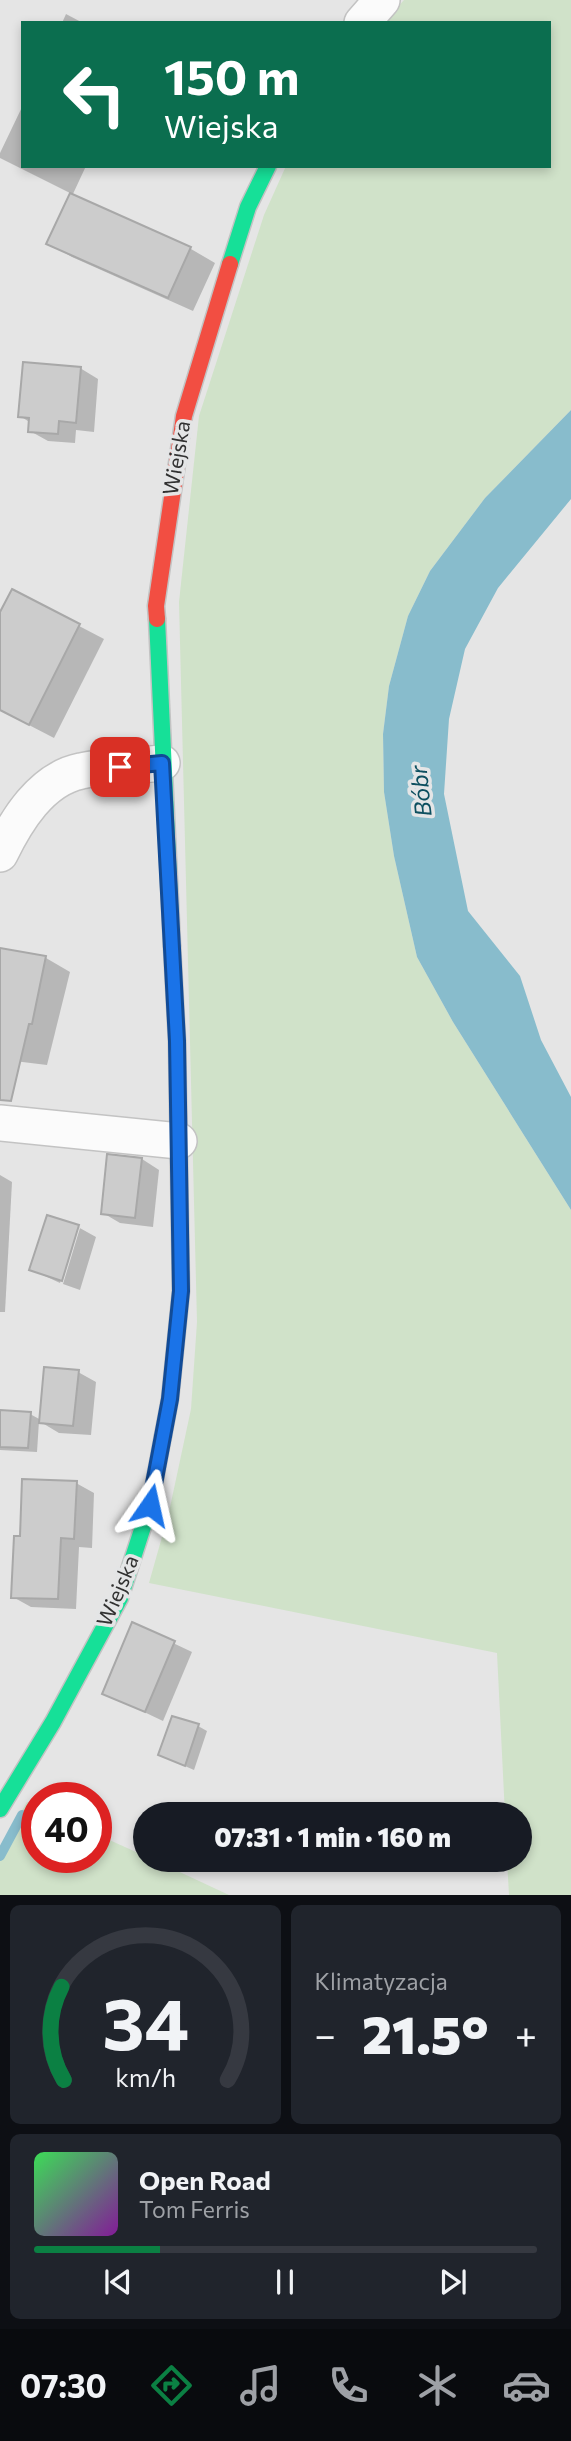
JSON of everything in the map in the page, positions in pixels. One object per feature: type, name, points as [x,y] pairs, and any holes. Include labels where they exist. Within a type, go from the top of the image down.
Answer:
[{"type":"street","points":[[364,21],[382,0]]},
{"type":"street","name":"Wiejska","points":[[0,1809],[53,1722],[120,1598],[150,1505],[170,1399],[181,1291],[179,1141],[177,1041],[156,606],[184,416],[248,207],[267,168]]},
{"type":"street","points":[[0,854],[26,809],[50,785],[79,771],[162,763]]},
{"type":"street","points":[[0,1123],[179,1141]]},
{"type":"green space","points":[[404,0],[571,0],[571,410],[485,498],[430,571],[408,616],[389,686],[383,734],[384,792],[394,856],[417,957],[453,1022],[571,1210],[571,1895],[509,1895],[508,1872],[532,1872],[532,1802],[504,1802],[497,1653],[149,1583],[169,1512],[191,1409],[197,1322],[179,602],[199,416],[264,215],[285,168],[551,168],[551,21],[385,21]]},
{"type":"green space","points":[[21,1812],[21,1873],[112,1873],[112,1841],[133,1851],[133,1872],[180,1872],[229,1895],[0,1895],[0,1848]]},
{"type":"water","name":"Bóbr","points":[[571,410],[571,499],[498,588],[465,649],[449,719],[444,794],[468,911],[520,976],[541,1040],[571,1097],[571,1210],[453,1022],[417,957],[394,856],[384,792],[383,734],[389,686],[408,616],[430,571],[485,498]]},
{"type":"building","points":[[70,193],[191,247],[168,298],[46,244]]},
{"type":"building","points":[[23,362],[81,367],[76,423],[59,421],[58,434],[28,432],[29,418],[18,417]]},
{"type":"building","points":[[12,589],[80,624],[29,725],[0,710],[0,612]]},
{"type":"building","points":[[0,948],[46,956],[32,1024],[29,1024],[11,1101],[0,1100]]},
{"type":"building","points":[[107,1154],[142,1158],[135,1218],[101,1214]]},
{"type":"building","points":[[47,1215],[79,1225],[62,1281],[29,1270]]},
{"type":"building","points":[[44,1367],[79,1370],[73,1426],[39,1423]]},
{"type":"building","points":[[0,1410],[31,1412],[28,1448],[0,1447]]},
{"type":"building","points":[[22,1479],[77,1481],[74,1539],[61,1538],[58,1599],[11,1598],[14,1536],[20,1536]]},
{"type":"building","points":[[132,1622],[175,1641],[145,1712],[102,1694]]},
{"type":"building","points":[[172,1716],[199,1724],[185,1766],[158,1755]]},
{"type":"waterway","points":[[0,1856],[21,1817]]},
{"type":"traffic: fast","points":[[230,264],[248,207],[267,168]]},
{"type":"traffic: fast","points":[[157,619],[172,946]]},
{"type":"traffic: fast","points":[[0,1809],[53,1722],[120,1598],[150,1505],[163,1436]]},
{"type":"traffic: slow","points":[[163,1436],[170,1399],[181,1291],[177,1041],[172,946]]},
{"type":"traffic: jam","points":[[157,619],[156,606],[184,416],[230,264]]},
{"type":"route","points":[[120,767],[162,763],[177,1041],[181,1291],[170,1399],[150,1505]]}]
